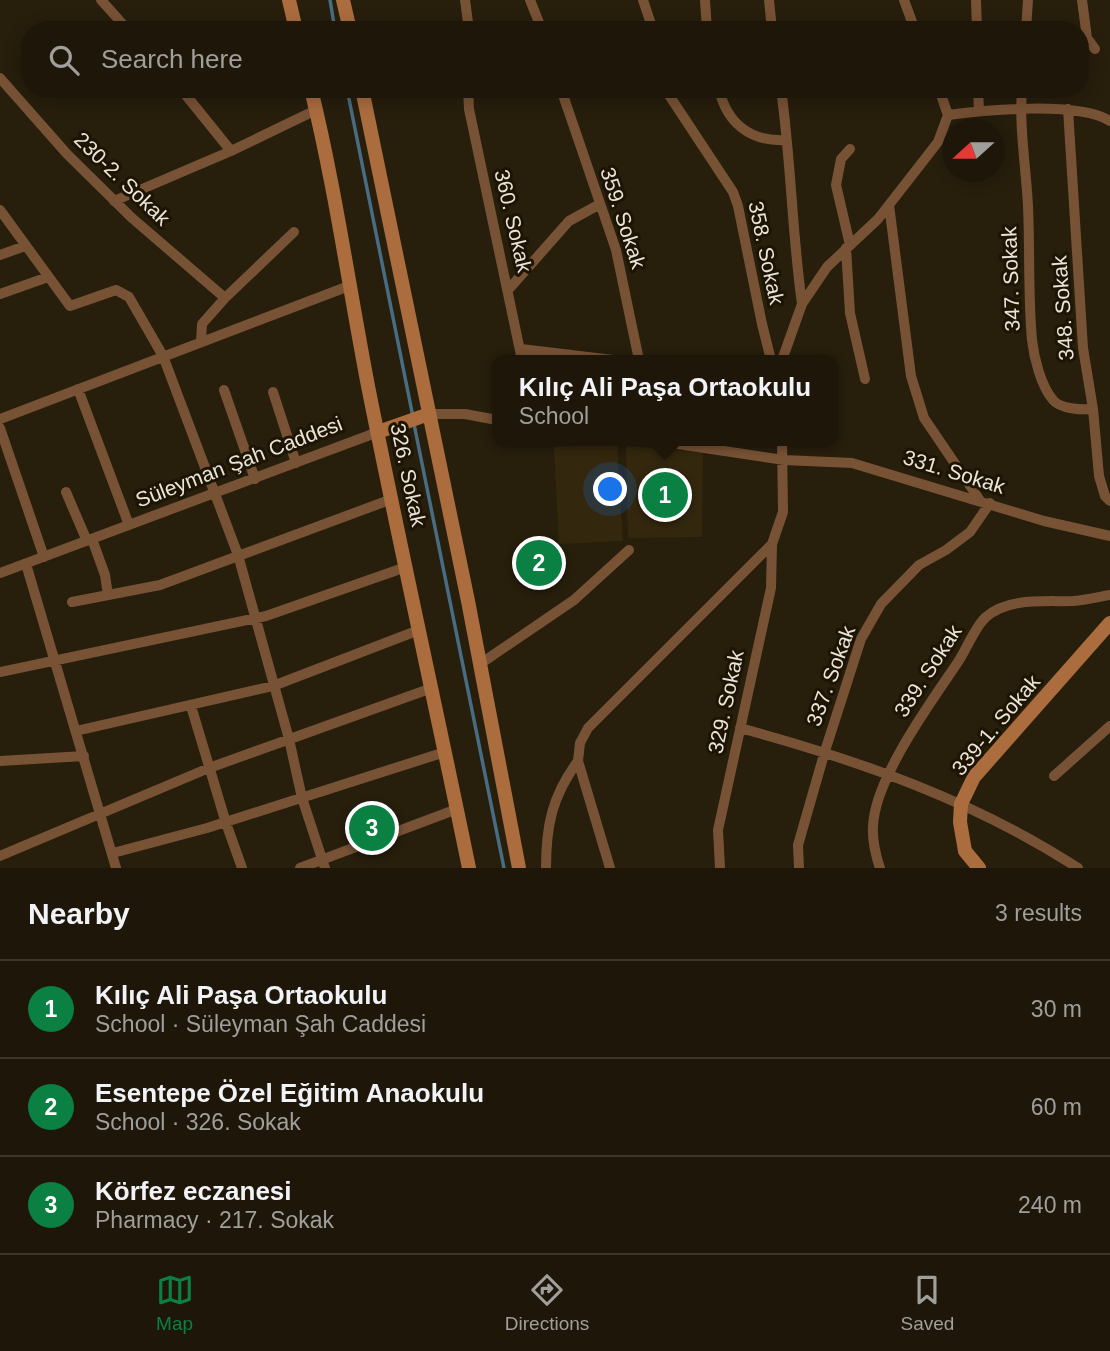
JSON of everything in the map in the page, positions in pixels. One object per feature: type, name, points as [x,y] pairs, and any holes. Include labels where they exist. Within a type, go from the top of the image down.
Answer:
[{"type":"street","points":[[101,0],[120,21]]},
{"type":"street","points":[[289,0],[294,21]]},
{"type":"street","points":[[343,0],[347,21]]},
{"type":"street","points":[[465,0],[468,21]]},
{"type":"street","points":[[530,0],[538,21]]},
{"type":"street","points":[[643,0],[650,21]]},
{"type":"street","points":[[705,0],[706,21]]},
{"type":"street","points":[[769,0],[771,21]]},
{"type":"street","points":[[904,0],[912,21]]},
{"type":"street","points":[[976,0],[977,21]]},
{"type":"street","points":[[1027,21],[1028,0]]},
{"type":"street","points":[[1082,0],[1085,21]]},
{"type":"street","points":[[1089,41],[1095,49]]},
{"type":"street","name":"230-2. Sokak","points":[[0,78],[67,154],[114,201],[225,298]]},
{"type":"street","points":[[188,98],[231,150]]},
{"type":"street","name":"326. Sokak","points":[[313,98],[326,150],[378,432],[469,868]]},
{"type":"street","name":"326. Sokak","points":[[368,98],[519,868]]},
{"type":"street","name":"360. Sokak","points":[[469,98],[471,121],[521,355]]},
{"type":"street","name":"359. Sokak","points":[[564,98],[616,250],[638,355]]},
{"type":"street","name":"358. Sokak","points":[[671,98],[735,199],[770,355]]},
{"type":"street","points":[[722,98],[738,125],[756,137],[786,139]]},
{"type":"street","points":[[782,98],[792,185],[796,265],[802,304]]},
{"type":"street","points":[[784,355],[802,304],[827,267],[889,205],[938,142],[948,115],[942,98]]},
{"type":"street","points":[[978,98],[979,111]]},
{"type":"street","points":[[1020,110],[1021,98]]},
{"type":"street","points":[[948,115],[979,111],[1068,109],[1102,116],[1110,121]]},
{"type":"street","name":"348. Sokak","points":[[1068,109],[1083,348],[1093,410],[1099,477],[1105,496],[1110,501]]},
{"type":"street","points":[[114,201],[316,110]]},
{"type":"street","name":"347. Sokak","points":[[1020,110],[1026,173],[1032,342],[1052,400],[1059,405],[1093,410]]},
{"type":"street","points":[[850,149],[841,159],[836,185],[848,246],[850,313],[866,379]]},
{"type":"street","points":[[509,289],[569,221],[600,204]]},
{"type":"street","points":[[889,205],[911,376],[924,418],[985,501]]},
{"type":"street","points":[[0,210],[70,306],[116,290],[129,297],[163,356],[238,555],[289,739],[302,798],[323,864]]},
{"type":"street","points":[[201,342],[202,324],[225,298],[294,232]]},
{"type":"street","points":[[0,255],[25,246]]},
{"type":"street","points":[[0,294],[48,277]]},
{"type":"street","points":[[0,419],[349,286]]},
{"type":"street","points":[[78,389],[129,525]]},
{"type":"street","points":[[224,390],[255,479]]},
{"type":"street","points":[[273,392],[296,463]]},
{"type":"street","name":"Süleyman Şah Caddesi","points":[[0,573],[429,414],[465,414],[492,418]]},
{"type":"street","points":[[0,428],[44,557]]},
{"type":"street","points":[[691,446],[784,460]]},
{"type":"street","points":[[610,868],[578,761],[580,743],[588,728],[772,544],[783,512],[783,446]]},
{"type":"street","name":"331. Sokak","points":[[784,460],[852,463],[1044,521],[1110,536]]},
{"type":"street","points":[[66,492],[105,575],[108,595]]},
{"type":"street","points":[[72,602],[160,585],[392,499]]},
{"type":"street","name":"337. Sokak","points":[[799,868],[798,845],[825,751],[862,639],[881,604],[919,565],[970,532],[985,501]]},
{"type":"street","name":"329. Sokak","points":[[720,868],[718,830],[771,588],[772,544]]},
{"type":"street","points":[[480,664],[574,600],[629,550]]},
{"type":"street","points":[[26,564],[116,868]]},
{"type":"street","points":[[0,672],[256,618],[406,567]]},
{"type":"street","name":"339. Sokak","points":[[880,868],[873,826],[881,794],[908,736],[968,646],[984,617],[1006,605],[1076,601],[1110,595]]},
{"type":"street","name":"339-1. Sokak","points":[[979,868],[965,851],[960,822],[961,804],[974,777],[1110,623]]},
{"type":"street","points":[[76,731],[273,686],[419,630]]},
{"type":"street","points":[[0,856],[209,768],[432,688]]},
{"type":"street","points":[[191,706],[242,868]]},
{"type":"street","points":[[1054,776],[1110,726]]},
{"type":"street","points":[[740,728],[825,751],[961,804],[1048,848],[1078,868]]},
{"type":"street","points":[[113,853],[226,823],[445,751]]},
{"type":"street","points":[[0,761],[84,756]]},
{"type":"street","points":[[546,868],[548,820],[565,778],[578,761]]},
{"type":"street","points":[[300,868],[323,864],[457,809]]},
{"type":"shaded area","points":[[617,446],[623,541],[559,544],[554,447]]},
{"type":"shaded area","points":[[626,446],[703,452],[702,537],[628,538]]},
{"type":"waterway","points":[[330,0],[334,21]]},
{"type":"waterway","points":[[349,98],[413,417]]},
{"type":"waterway","points":[[414,424],[504,868]]},
{"type":"place","name":"Kılıç Ali Paşa Ortaokulu","points":[[665,495]]},
{"type":"place","name":"Esentepe Özel Eğitim Anaokulu","points":[[539,563]]},
{"type":"place","name":"Körfez eczanesi","points":[[372,828]]}]
